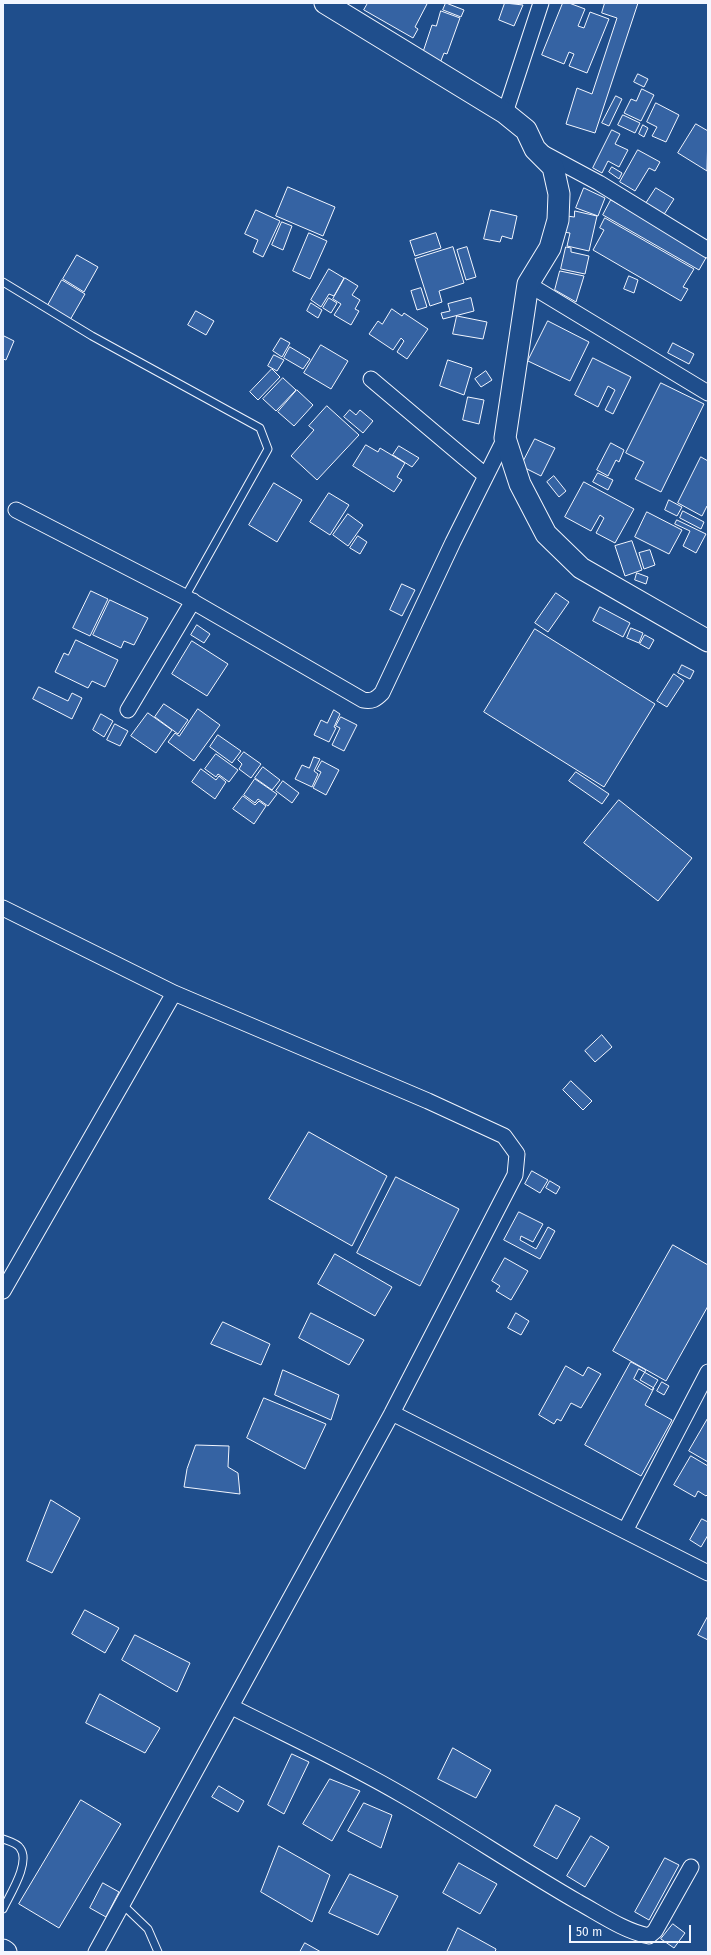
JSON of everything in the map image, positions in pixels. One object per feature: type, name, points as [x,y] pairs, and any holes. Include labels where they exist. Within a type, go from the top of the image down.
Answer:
[{"type":"street","points":[[505,113],[541,3]]},
{"type":"street","points":[[16,510],[189,599],[363,700],[369,701],[376,699],[382,693],[505,438],[528,284],[550,248],[558,214],[559,194],[553,167],[535,149],[526,130],[505,113],[335,6]]},
{"type":"street","points":[[535,149],[599,183],[708,250]]},
{"type":"street","points":[[528,284],[708,394]]},
{"type":"street","points":[[371,379],[486,476]]},
{"type":"street","points":[[505,438],[520,484],[546,534],[581,568],[708,641]]},
{"type":"street","points":[[128,710],[189,599]]},
{"type":"street","points":[[3,908],[174,993],[428,1101],[504,1136],[517,1154],[515,1175],[392,1413],[232,1707],[96,1952]]},
{"type":"street","points":[[3,1291],[174,993]]},
{"type":"street","points":[[624,1531],[708,1372]]},
{"type":"street","points":[[392,1413],[708,1573]]},
{"type":"street","points":[[232,1707],[336,1758],[404,1795],[546,1883],[608,1919],[641,1934],[649,1936],[655,1931],[691,1867]]},
{"type":"lane","points":[[3,282],[92,336],[260,428],[268,449],[189,599]]},
{"type":"lane","points":[[3,1839],[19,1846],[24,1856],[23,1866],[3,1909]]},
{"type":"lane","points":[[123,1905],[148,1929],[158,1952]]},
{"type":"building","points":[[368,3],[427,4],[415,27],[418,29],[413,38],[364,10]]},
{"type":"building","points":[[446,3],[464,10],[461,17],[443,10]]},
{"type":"building","points":[[505,3],[523,5],[514,26],[499,20]]},
{"type":"building","points":[[563,3],[569,3],[585,9],[578,26],[584,28],[590,12],[609,19],[587,73],[569,66],[574,54],[569,52],[564,64],[542,55]]},
{"type":"building","points":[[605,3],[638,3],[595,133],[566,124],[577,88],[592,94],[617,18],[602,13]]},
{"type":"building","points":[[441,11],[460,18],[447,54],[444,53],[440,63],[423,52],[432,25],[436,26]]},
{"type":"building","points":[[638,74],[648,79],[644,87],[634,82]]},
{"type":"building","points":[[642,89],[654,95],[641,121],[624,113],[631,99],[636,101]]},
{"type":"building","points":[[616,96],[622,99],[609,126],[602,123]]},
{"type":"building","points":[[656,103],[679,115],[666,142],[652,136],[657,127],[647,122]]},
{"type":"building","points":[[623,115],[640,123],[635,133],[618,125]]},
{"type":"building","points":[[696,124],[708,131],[707,171],[678,153]]},
{"type":"building","points":[[643,125],[648,128],[644,137],[639,134]]},
{"type":"building","points":[[612,130],[620,134],[615,144],[628,150],[619,167],[608,161],[602,173],[593,168]]},
{"type":"building","points":[[638,150],[660,162],[655,171],[649,168],[635,191],[620,182]]},
{"type":"building","points":[[612,167],[622,173],[619,179],[609,172]]},
{"type":"building","points":[[288,187],[335,207],[323,236],[276,216]]},
{"type":"building","points":[[584,188],[605,198],[598,216],[576,208]]},
{"type":"building","points":[[656,188],[674,199],[663,216],[645,205]]},
{"type":"building","points":[[611,200],[707,256],[699,270],[603,215]]},
{"type":"building","points":[[256,210],[280,221],[263,257],[253,252],[258,240],[245,234]]},
{"type":"building","points":[[491,210],[517,216],[512,239],[502,236],[500,242],[484,239]]},
{"type":"building","points":[[575,211],[597,216],[589,251],[567,246],[570,233],[563,232],[567,216],[574,217]]},
{"type":"building","points":[[605,218],[694,269],[683,287],[688,289],[681,301],[593,250],[604,230],[600,228]]},
{"type":"building","points":[[282,222],[292,226],[283,250],[272,245]]},
{"type":"building","points":[[309,233],[327,241],[310,279],[293,271]]},
{"type":"building","points":[[436,233],[441,248],[415,256],[410,241]]},
{"type":"building","points":[[453,247],[464,283],[439,291],[442,302],[430,306],[415,259]]},
{"type":"building","points":[[467,247],[476,277],[466,280],[457,250]]},
{"type":"building","points":[[566,247],[571,248],[571,252],[589,256],[585,274],[561,269]]},
{"type":"building","points":[[77,255],[98,267],[84,292],[63,279]]},
{"type":"building","points":[[329,269],[344,278],[334,296],[329,294],[321,307],[311,300]]},
{"type":"building","points":[[560,271],[584,276],[576,302],[555,290]]},
{"type":"building","points":[[629,276],[638,280],[634,293],[624,289]]},
{"type":"building","points":[[345,278],[358,286],[352,295],[360,300],[355,309],[359,311],[351,325],[334,315],[341,304],[333,299]]},
{"type":"building","points":[[62,280],[85,294],[70,320],[47,307]]},
{"type":"building","points":[[421,288],[427,307],[417,310],[411,291]]},
{"type":"building","points":[[329,298],[337,303],[331,313],[323,308]]},
{"type":"building","points":[[471,298],[474,311],[443,319],[441,313],[450,311],[448,304]]},
{"type":"building","points":[[311,303],[322,310],[318,318],[307,311]]},
{"type":"building","points":[[392,309],[402,316],[404,313],[428,329],[407,359],[397,352],[404,341],[401,338],[393,350],[369,334],[378,321],[382,324]]},
{"type":"building","points":[[196,311],[214,321],[206,335],[188,325]]},
{"type":"building","points":[[457,316],[487,322],[483,339],[453,334]]},
{"type":"building","points":[[548,321],[589,342],[570,381],[528,361]]},
{"type":"building","points":[[4,336],[14,341],[6,360],[3,359]]},
{"type":"building","points":[[281,338],[290,343],[282,357],[273,351]]},
{"type":"building","points":[[673,343],[694,354],[689,364],[668,353]]},
{"type":"building","points":[[321,345],[348,361],[331,389],[304,373]]},
{"type":"building","points":[[290,347],[310,359],[303,369],[284,358]]},
{"type":"building","points":[[274,355],[284,360],[277,371],[268,366]]},
{"type":"building","points":[[593,358],[631,377],[613,414],[605,410],[615,390],[608,386],[598,407],[575,395]]},
{"type":"building","points":[[448,360],[472,368],[464,395],[440,386]]},
{"type":"building","points":[[272,369],[280,377],[258,400],[250,392]]},
{"type":"building","points":[[486,371],[492,380],[481,387],[475,379]]},
{"type":"building","points":[[283,378],[296,390],[276,411],[263,399]]},
{"type":"building","points":[[661,383],[704,404],[661,492],[635,479],[644,462],[626,453]]},
{"type":"building","points":[[297,390],[313,405],[294,426],[278,412]]},
{"type":"building","points":[[468,397],[484,400],[479,424],[463,420]]},
{"type":"building","points":[[327,406],[359,435],[317,480],[291,456],[314,430],[309,426]]},
{"type":"building","points":[[350,410],[356,415],[360,410],[373,421],[363,433],[344,417]]},
{"type":"building","points":[[535,439],[555,448],[541,476],[521,466]]},
{"type":"building","points":[[611,443],[624,450],[619,462],[616,460],[608,476],[597,470]]},
{"type":"building","points":[[366,445],[378,452],[380,448],[405,463],[397,477],[402,480],[394,492],[353,466]]},
{"type":"building","points":[[399,446],[419,458],[412,467],[393,455]]},
{"type":"building","points":[[701,457],[708,461],[708,507],[707,506],[702,516],[678,503]]},
{"type":"building","points":[[598,473],[613,480],[608,490],[593,482]]},
{"type":"building","points":[[554,476],[566,491],[559,497],[547,482]]},
{"type":"building","points":[[584,482],[634,509],[615,543],[596,533],[604,518],[600,515],[591,531],[565,517]]},
{"type":"building","points":[[274,483],[302,500],[277,542],[249,525]]},
{"type":"building","points":[[329,493],[349,505],[330,535],[310,522]]},
{"type":"building","points":[[669,500],[682,507],[677,516],[665,510]]},
{"type":"building","points":[[683,511],[704,522],[701,529],[680,518]]},
{"type":"building","points":[[647,512],[682,530],[669,554],[635,537]]},
{"type":"building","points":[[348,514],[363,525],[348,546],[333,535]]},
{"type":"building","points":[[677,520],[706,534],[696,553],[683,546],[690,531],[675,524]]},
{"type":"building","points":[[358,536],[367,542],[360,554],[350,548]]},
{"type":"building","points":[[632,541],[642,570],[625,576],[615,546]]},
{"type":"building","points":[[650,550],[655,565],[644,569],[639,553]]},
{"type":"building","points":[[637,573],[648,577],[646,584],[635,580]]},
{"type":"building","points":[[402,584],[415,590],[402,616],[390,610]]},
{"type":"building","points":[[91,591],[108,599],[90,636],[73,628]]},
{"type":"building","points":[[556,593],[569,602],[548,632],[535,623]]},
{"type":"building","points":[[110,600],[148,618],[134,645],[124,641],[121,648],[93,635]]},
{"type":"building","points":[[600,607],[630,623],[623,637],[593,621]]},
{"type":"building","points":[[197,625],[210,634],[204,643],[191,635]]},
{"type":"building","points":[[631,628],[643,633],[639,643],[627,638]]},
{"type":"building","points":[[535,629],[655,704],[604,787],[484,712]]},
{"type":"building","points":[[645,635],[654,640],[649,649],[640,644]]},
{"type":"building","points":[[76,640],[118,660],[105,687],[92,681],[88,688],[55,672],[64,653],[68,655]]},
{"type":"building","points":[[192,641],[228,664],[207,696],[172,674]]},
{"type":"building","points":[[682,665],[694,671],[690,679],[678,673]]},
{"type":"building","points":[[674,674],[684,681],[667,707],[657,701]]},
{"type":"building","points":[[39,687],[68,701],[72,693],[82,698],[72,719],[33,699]]},
{"type":"building","points":[[164,704],[188,720],[178,734],[155,717]]},
{"type":"building","points":[[198,709],[220,725],[194,761],[168,742],[175,733],[179,736]]},
{"type":"building","points":[[334,710],[340,714],[334,727],[336,728],[329,742],[314,735],[321,720],[327,723]]},
{"type":"building","points":[[148,713],[172,730],[156,753],[131,736]]},
{"type":"building","points":[[101,714],[113,721],[104,737],[93,730]]},
{"type":"building","points":[[341,717],[357,725],[344,751],[332,745],[340,728],[336,726]]},
{"type":"building","points":[[115,724],[128,731],[120,746],[107,740]]},
{"type":"building","points":[[218,735],[241,751],[232,763],[210,747]]},
{"type":"building","points":[[244,752],[261,764],[251,778],[239,769],[242,764],[238,760]]},
{"type":"building","points":[[216,754],[238,770],[229,782],[218,774],[216,777],[205,769]]},
{"type":"building","points":[[314,757],[320,759],[314,771],[318,774],[312,787],[295,779],[302,765],[309,768]]},
{"type":"building","points":[[322,761],[339,770],[326,795],[313,788],[321,772],[317,770]]},
{"type":"building","points":[[263,767],[280,780],[272,790],[255,778]]},
{"type":"building","points":[[201,769],[216,780],[219,776],[226,782],[215,799],[192,782]]},
{"type":"building","points":[[576,772],[609,794],[602,804],[569,781]]},
{"type":"building","points":[[255,779],[277,794],[268,806],[258,799],[255,803],[244,795]]},
{"type":"building","points":[[283,781],[299,793],[292,803],[276,791]]},
{"type":"building","points":[[243,796],[255,805],[259,801],[266,806],[254,824],[233,809]]},
{"type":"building","points":[[619,800],[692,858],[658,901],[584,843]]},
{"type":"building","points":[[602,1035],[612,1047],[595,1062],[585,1051]]},
{"type":"building","points":[[571,1081],[592,1101],[583,1110],[563,1090]]},
{"type":"building","points":[[309,1132],[387,1176],[352,1246],[269,1199]]},
{"type":"building","points":[[532,1171],[548,1180],[540,1193],[525,1184]]},
{"type":"building","points":[[396,1177],[459,1209],[420,1286],[357,1253]]},
{"type":"building","points":[[550,1181],[560,1187],[556,1194],[546,1188]]},
{"type":"building","points":[[519,1212],[543,1224],[533,1242],[521,1236],[520,1240],[536,1249],[548,1227],[555,1231],[540,1259],[504,1240]]},
{"type":"building","points":[[673,1245],[708,1265],[708,1306],[666,1381],[613,1351]]},
{"type":"building","points":[[335,1254],[392,1287],[375,1316],[318,1284]]},
{"type":"building","points":[[505,1258],[528,1271],[511,1300],[496,1291],[500,1286],[492,1281]]},
{"type":"building","points":[[311,1313],[364,1340],[349,1365],[299,1338]]},
{"type":"building","points":[[516,1313],[529,1321],[521,1335],[508,1328]]},
{"type":"building","points":[[223,1322],[270,1344],[261,1365],[211,1344]]},
{"type":"building","points":[[631,1362],[646,1370],[640,1380],[654,1388],[645,1405],[672,1420],[641,1476],[585,1445]]},
{"type":"building","points":[[566,1366],[583,1376],[588,1367],[601,1374],[581,1408],[571,1403],[561,1421],[557,1419],[554,1424],[539,1415]]},
{"type":"building","points":[[639,1369],[658,1380],[652,1390],[634,1379]]},
{"type":"building","points":[[283,1370],[339,1395],[331,1420],[275,1395]]},
{"type":"building","points":[[662,1382],[669,1386],[664,1395],[657,1391]]},
{"type":"building","points":[[264,1398],[326,1424],[305,1469],[247,1438]]},
{"type":"building","points":[[708,1418],[708,1462],[689,1451]]},
{"type":"building","points":[[196,1445],[229,1446],[228,1467],[238,1473],[240,1494],[184,1487],[187,1469]]},
{"type":"building","points":[[691,1456],[708,1466],[708,1494],[706,1496],[698,1491],[695,1497],[674,1485]]},
{"type":"building","points":[[51,1500],[80,1518],[52,1573],[27,1561]]},
{"type":"building","points":[[702,1519],[708,1522],[708,1535],[701,1547],[690,1540]]},
{"type":"building","points":[[85,1610],[119,1628],[105,1653],[72,1634]]},
{"type":"building","points":[[708,1616],[708,1640],[698,1635]]},
{"type":"building","points":[[135,1635],[190,1663],[177,1692],[122,1660]]},
{"type":"building","points":[[100,1694],[160,1728],[145,1753],[86,1723]]},
{"type":"building","points":[[453,1748],[491,1770],[476,1798],[438,1779]]},
{"type":"building","points":[[292,1754],[309,1762],[284,1814],[268,1805]]},
{"type":"building","points":[[330,1779],[360,1791],[332,1841],[303,1824]]},
{"type":"building","points":[[219,1786],[244,1801],[238,1812],[212,1797]]},
{"type":"building","points":[[81,1800],[121,1824],[59,1928],[19,1904]]},
{"type":"building","points":[[364,1803],[392,1815],[381,1848],[348,1831]]},
{"type":"building","points":[[556,1805],[580,1818],[557,1859],[534,1846]]},
{"type":"building","points":[[591,1836],[609,1847],[585,1887],[567,1876]]},
{"type":"building","points":[[279,1846],[330,1875],[312,1922],[261,1892]]},
{"type":"building","points":[[665,1858],[679,1865],[649,1920],[635,1912]]},
{"type":"building","points":[[459,1863],[497,1884],[480,1914],[443,1893]]},
{"type":"building","points":[[350,1874],[398,1896],[378,1935],[329,1913]]},
{"type":"building","points":[[103,1883],[119,1892],[106,1917],[90,1908]]},
{"type":"building","points":[[673,1924],[685,1933],[674,1948],[661,1939]]},
{"type":"building","points":[[458,1928],[496,1949],[495,1952],[447,1952]]},
{"type":"building","points":[[305,1943],[321,1952],[300,1952]]}]
